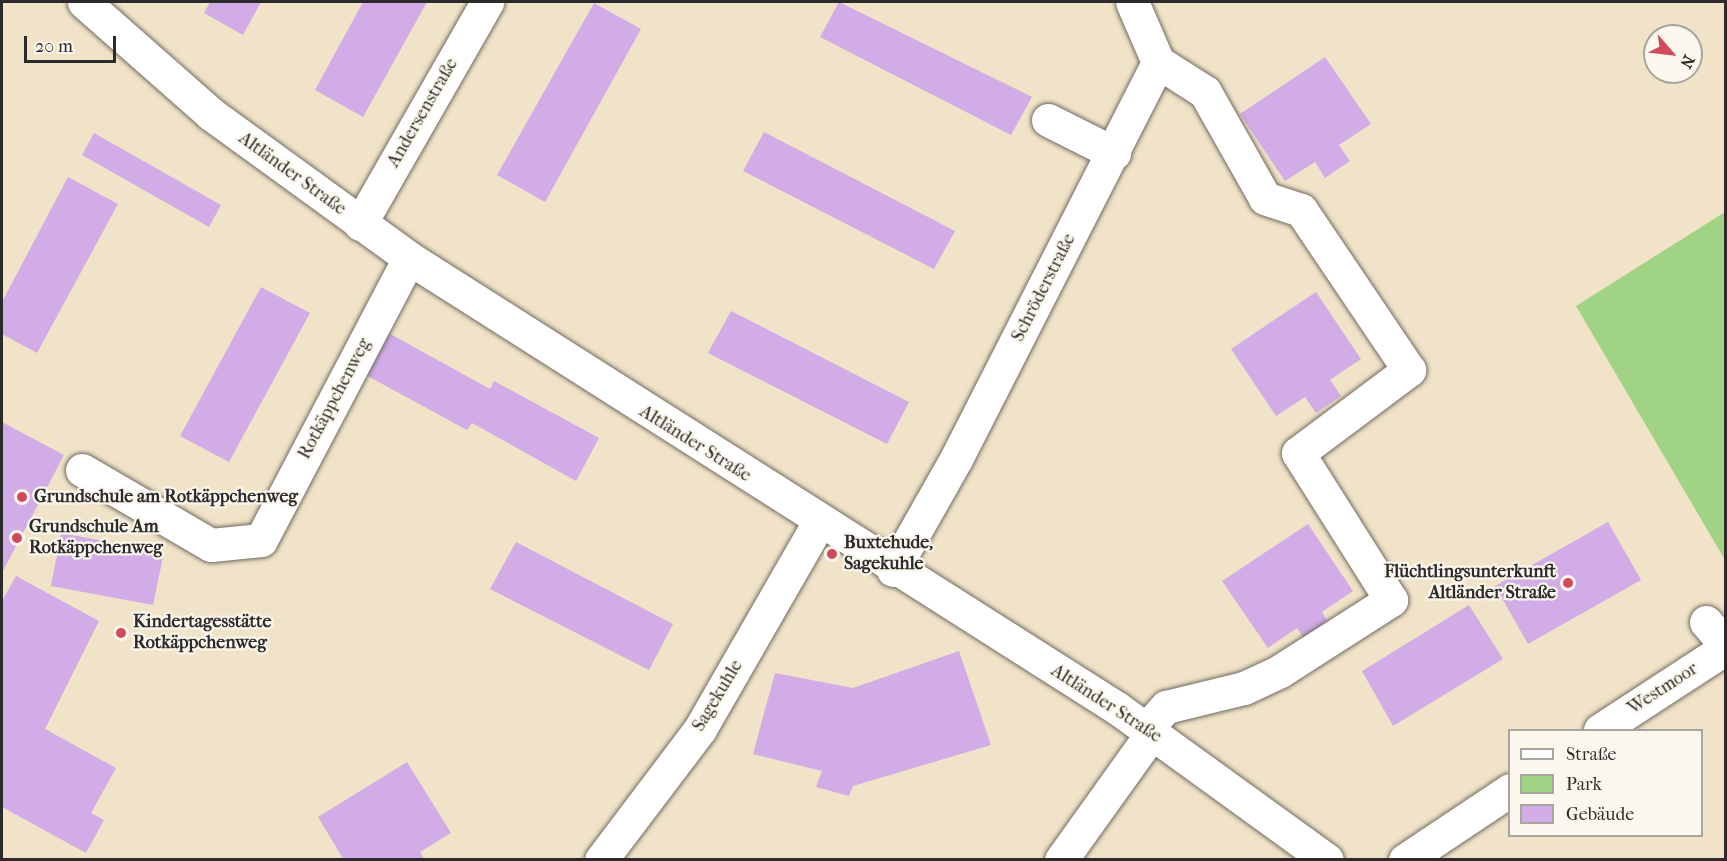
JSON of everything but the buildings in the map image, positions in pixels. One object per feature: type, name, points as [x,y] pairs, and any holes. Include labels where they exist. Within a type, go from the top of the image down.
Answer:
[{"type":"street","name":"Altländer Straße","points":[[84,2],[210,114],[409,258],[893,570],[1149,731],[1327,860]]},
{"type":"street","name":"Andersenstraße","points":[[360,224],[487,2]]},
{"type":"street","points":[[1061,860],[1166,707],[1244,688],[1280,671],[1391,600],[1298,453],[1409,370],[1301,210],[1265,198],[1205,92],[1158,62],[1132,2]]},
{"type":"street","name":"Schröderstraße","points":[[893,570],[1114,153],[1158,62]]},
{"type":"street","points":[[1048,120],[1114,153]]},
{"type":"street","name":"Rotkäppchenweg","points":[[82,470],[212,545],[261,540],[409,258]]},
{"type":"street","name":"Sagekuhle","points":[[601,860],[700,729],[819,522]]},
{"type":"street","name":"Westmoor","points":[[1601,729],[1719,638]]},
{"type":"street","points":[[1405,860],[1508,791]]},
{"type":"green space","points":[[1725,212],[1725,560],[1576,306]]},
{"type":"place","name":"Grundschule am Rotkäppchenweg","points":[[22,497]]},
{"type":"place","name":"Grundschule Am Rotkäppchenweg","points":[[17,538]]},
{"type":"place","name":"Buxtehude, Sagekuhle","points":[[832,554]]},
{"type":"place","name":"Flüchtlingsunterkunft Altländer Straße","points":[[1568,583]]},
{"type":"place","name":"Kindertagesstätte Rotkäppchenweg","points":[[121,633]]}]
